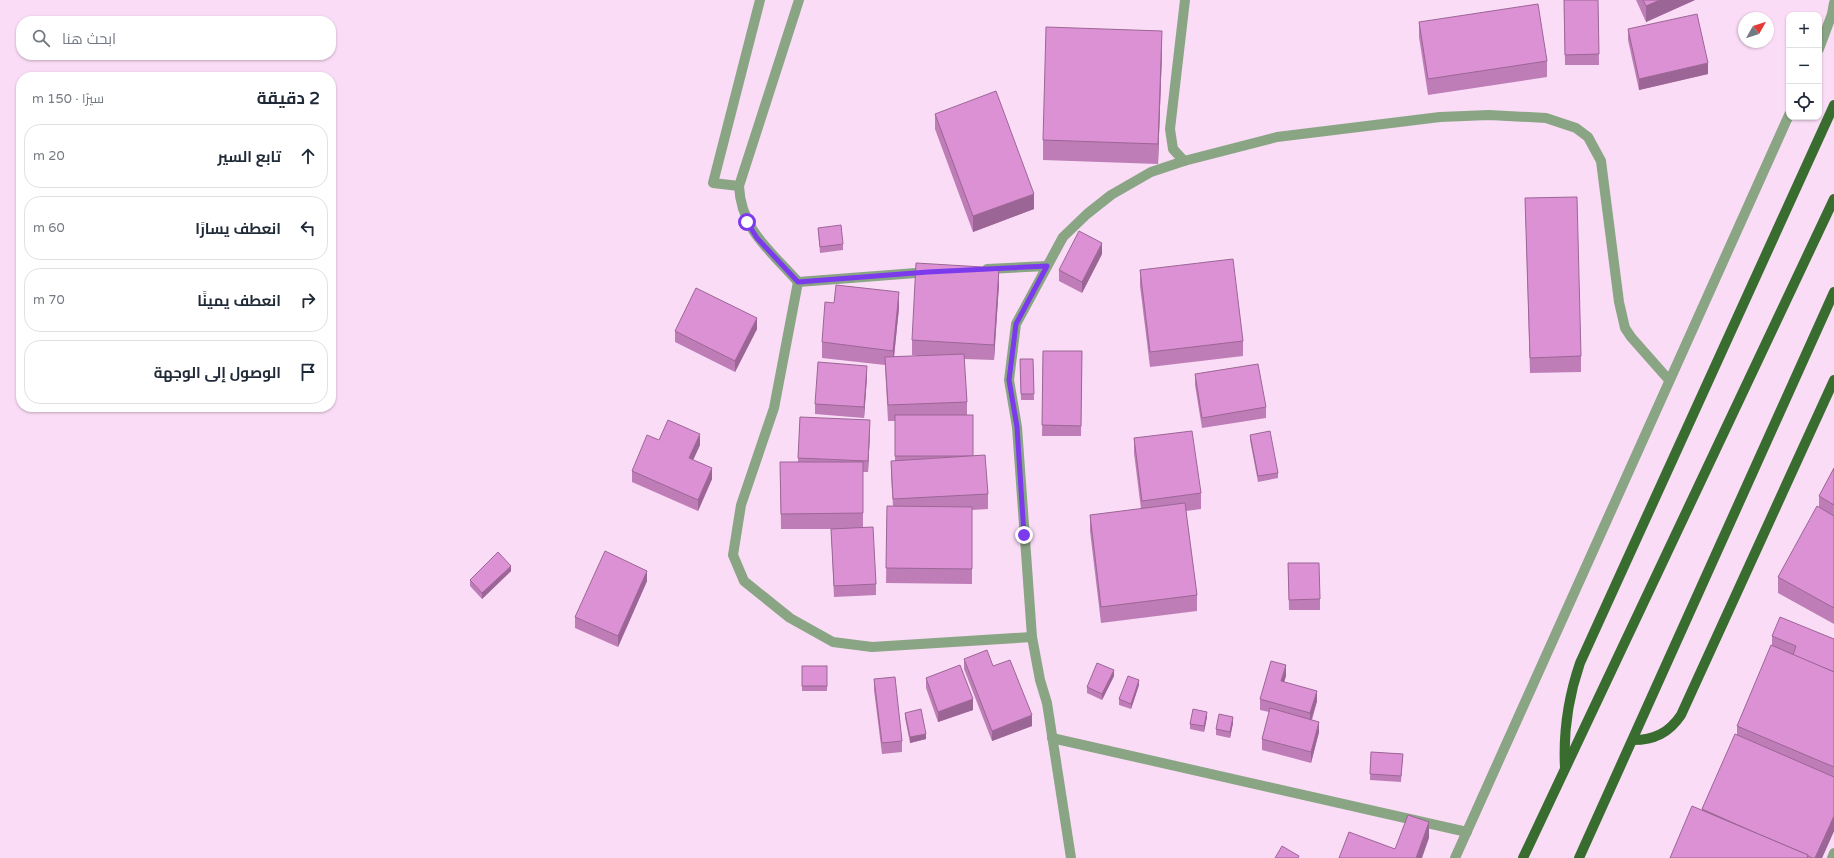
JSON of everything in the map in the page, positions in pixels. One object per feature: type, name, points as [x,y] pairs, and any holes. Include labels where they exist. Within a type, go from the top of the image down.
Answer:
[{"type":"main road","points":[[1565,770],[1564,743],[1566,716],[1571,689],[1580,663],[1834,105]]},
{"type":"main road","points":[[1523,858],[1834,199]]},
{"type":"main road","points":[[1579,858],[1834,292]]},
{"type":"main road","points":[[1633,740],[1644,740],[1660,734],[1675,724],[1681,715],[1834,380]]},
{"type":"street","points":[[739,186],[713,183],[760,0]]},
{"type":"street","points":[[798,282],[757,238],[747,222],[740,203],[739,186],[799,0]]},
{"type":"street","points":[[1184,161],[1173,148],[1170,129],[1185,0]]},
{"type":"street","points":[[1819,48],[1827,29],[1834,3]]},
{"type":"street","points":[[1071,858],[1047,703],[1040,680],[1032,638],[1017,427],[1009,380],[1016,324],[1063,237],[1087,214],[1111,195],[1151,172],[1184,161],[1277,137],[1440,117],[1489,115],[1546,118],[1576,128],[1588,137],[1601,161],[1619,302],[1625,328],[1630,337],[1669,380]]},
{"type":"street","points":[[1455,858],[1787,120]]},
{"type":"street","points":[[975,270],[1047,266]]},
{"type":"street","points":[[798,282],[936,271]]},
{"type":"street","points":[[798,282],[774,408],[741,505],[733,555],[744,581],[790,618],[832,642],[872,647],[1032,638]]},
{"type":"street","points":[[1052,738],[1467,832]]},
{"type":"street","points":[[1832,858],[1834,854]]},
{"type":"building","points":[[1564,0],[1598,0],[1599,54],[1565,55]]},
{"type":"building","points":[[1643,0],[1660,0],[1646,6]]},
{"type":"building","points":[[1538,4],[1547,61],[1428,79],[1419,22]]},
{"type":"building","points":[[1697,14],[1708,63],[1639,79],[1628,29]]},
{"type":"building","points":[[1046,27],[1162,31],[1158,144],[1043,140]]},
{"type":"building","points":[[996,91],[1034,194],[973,216],[935,114]]},
{"type":"building","points":[[1577,197],[1581,356],[1530,358],[1525,198]]},
{"type":"building","points":[[841,225],[843,244],[820,247],[818,228]]},
{"type":"building","points":[[1079,231],[1102,243],[1082,282],[1059,270]]},
{"type":"building","points":[[1233,259],[1243,341],[1150,352],[1140,270]]},
{"type":"building","points":[[916,263],[999,268],[994,345],[912,340]]},
{"type":"building","points":[[836,285],[899,292],[893,351],[822,342],[825,302],[834,303]]},
{"type":"building","points":[[696,288],[757,318],[735,361],[675,331]]},
{"type":"building","points":[[1043,351],[1082,351],[1081,426],[1042,425]]},
{"type":"building","points":[[964,354],[967,402],[888,405],[885,357]]},
{"type":"building","points":[[1020,359],[1033,359],[1034,394],[1021,394]]},
{"type":"building","points":[[818,362],[867,366],[864,407],[815,404]]},
{"type":"building","points":[[1258,364],[1266,407],[1202,418],[1195,374]]},
{"type":"building","points":[[895,415],[973,415],[973,456],[895,456]]},
{"type":"building","points":[[800,417],[870,420],[868,461],[798,458]]},
{"type":"building","points":[[668,420],[700,434],[689,458],[712,468],[698,500],[632,471],[647,435],[659,440]]},
{"type":"building","points":[[1192,431],[1201,493],[1142,501],[1134,438]]},
{"type":"building","points":[[1270,431],[1278,473],[1258,476],[1250,435]]},
{"type":"building","points":[[985,455],[988,494],[893,499],[891,461]]},
{"type":"building","points":[[780,462],[863,462],[863,513],[781,514]]},
{"type":"building","points":[[1834,468],[1834,505],[1819,496]]},
{"type":"building","points":[[1185,503],[1197,595],[1101,607],[1090,515]]},
{"type":"building","points":[[887,506],[972,507],[972,569],[886,568]]},
{"type":"building","points":[[1817,506],[1834,516],[1834,608],[1778,577]]},
{"type":"building","points":[[873,527],[876,584],[834,586],[831,529]]},
{"type":"building","points":[[605,551],[647,571],[618,636],[575,617]]},
{"type":"building","points":[[498,552],[511,566],[482,593],[470,580]]},
{"type":"building","points":[[1288,563],[1319,563],[1320,599],[1289,600]]},
{"type":"building","points":[[1780,617],[1834,639],[1834,672],[1793,655],[1796,646],[1772,636]]},
{"type":"building","points":[[1771,645],[1834,672],[1834,767],[1737,726]]},
{"type":"building","points":[[987,650],[993,666],[1010,660],[1032,715],[992,731],[964,659]]},
{"type":"building","points":[[1271,661],[1286,665],[1281,681],[1317,691],[1310,713],[1260,699]]},
{"type":"building","points":[[1097,663],[1114,670],[1102,694],[1087,687]]},
{"type":"building","points":[[960,665],[973,699],[938,712],[926,678]]},
{"type":"building","points":[[802,666],[827,666],[827,686],[802,686]]},
{"type":"building","points":[[1128,676],[1139,680],[1131,704],[1119,699]]},
{"type":"building","points":[[895,677],[902,741],[882,743],[874,679]]},
{"type":"building","points":[[1270,708],[1319,722],[1311,752],[1262,739]]},
{"type":"building","points":[[921,709],[926,734],[910,737],[905,713]]},
{"type":"building","points":[[1193,709],[1207,712],[1204,726],[1190,724]]},
{"type":"building","points":[[1219,714],[1233,717],[1230,732],[1216,729]]},
{"type":"building","points":[[1735,734],[1834,777],[1834,816],[1815,858],[1702,809]]},
{"type":"building","points":[[1371,752],[1403,754],[1401,776],[1370,774]]},
{"type":"building","points":[[1692,806],[1808,855],[1807,858],[1670,858]]},
{"type":"building","points":[[1408,815],[1429,822],[1416,858],[1339,858],[1349,832],[1395,849]]},
{"type":"building","points":[[1282,846],[1299,856],[1298,858],[1275,858]]},
{"type":"route","points":[[747,222],[757,238],[798,282],[928,272],[1047,266],[1016,324],[1009,380],[1017,427],[1024,535]]}]
